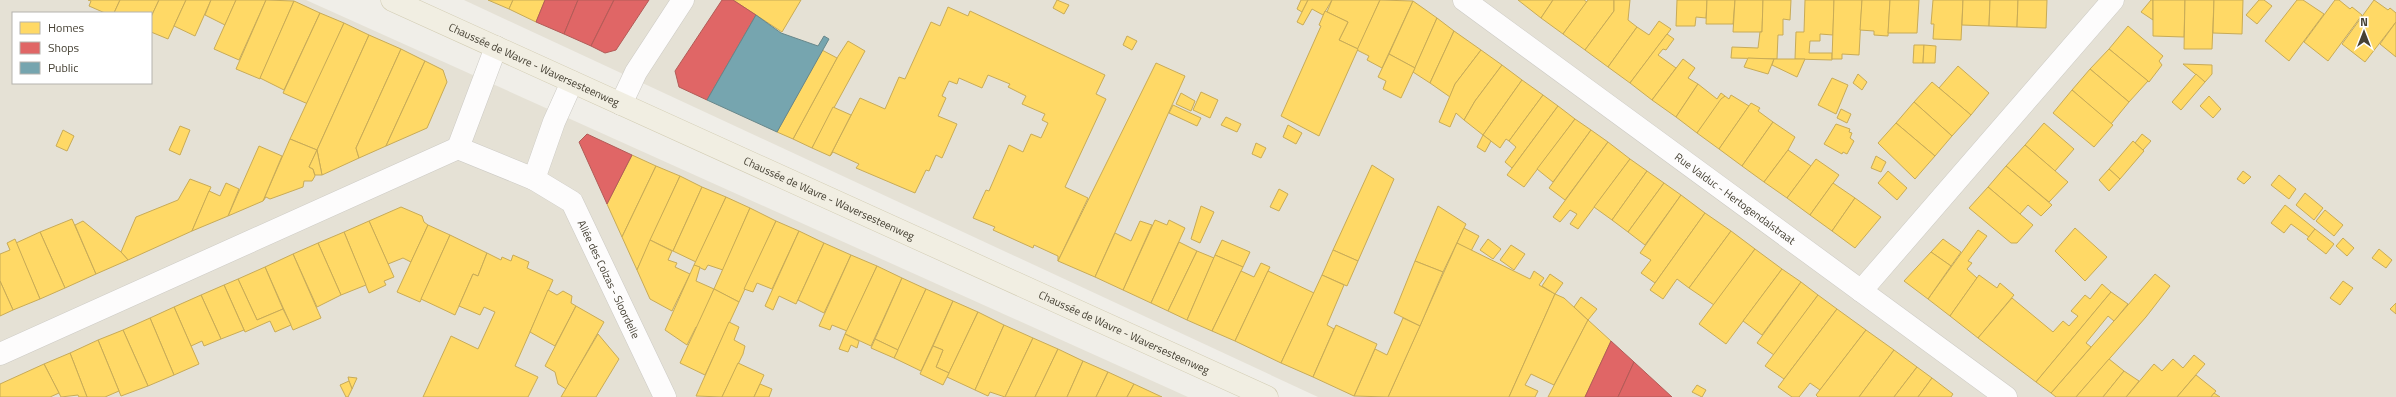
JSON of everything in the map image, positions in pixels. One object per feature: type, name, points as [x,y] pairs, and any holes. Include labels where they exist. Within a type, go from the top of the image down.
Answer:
[{"type":"main road","name":"Chaussée de Wavre - Waversesteenweg","points":[[392,0],[1266,397]]},
{"type":"street","points":[[621,104],[636,72],[683,0]]},
{"type":"street","name":"Rue Valduc - Hertogendalstraat","points":[[1464,0],[2006,397]]},
{"type":"street","points":[[1861,291],[2113,0]]},
{"type":"street","points":[[0,354],[458,148],[496,47]]},
{"type":"street","points":[[534,179],[554,122],[572,82]]},
{"type":"street","name":"Allée des Colzas - Sloordelle","points":[[458,148],[534,179],[572,202],[664,397]]},
{"type":"shaded area","points":[[0,0],[306,0],[1188,397],[0,397]]},
{"type":"shaded area","points":[[464,0],[2396,0],[2396,397],[1318,397]]},
{"type":"building: Homes","points":[[88,0],[120,0],[114,12],[103,12],[89,6],[91,1]]},
{"type":"building: Homes","points":[[120,0],[159,0],[152,15],[152,12],[114,12]]},
{"type":"building: Homes","points":[[159,0],[186,0],[168,39],[152,32],[152,15]]},
{"type":"building: Homes","points":[[186,0],[211,0],[195,36],[174,26]]},
{"type":"building: Homes","points":[[211,0],[236,0],[225,25],[205,15]]},
{"type":"building: Homes","points":[[236,0],[266,0],[239,60],[214,49]]},
{"type":"building: Homes","points":[[266,0],[294,1],[260,79],[236,69]]},
{"type":"building: Homes","points":[[488,0],[513,0],[509,9]]},
{"type":"building: Homes","points":[[513,0],[545,0],[536,22],[509,9]]},
{"type":"building: Homes","points":[[733,0],[801,0],[782,32]]},
{"type":"building: Homes","points":[[1057,0],[1069,5],[1064,14],[1053,8]]},
{"type":"building: Homes","points":[[1301,0],[1308,0],[1302,12],[1297,9]]},
{"type":"building: Homes","points":[[1308,0],[1332,0],[1323,15],[1312,9],[1303,25],[1297,22]]},
{"type":"building: Homes","points":[[1332,0],[1380,0],[1358,49],[1339,40],[1348,22],[1327,12]]},
{"type":"building: Homes","points":[[1380,0],[1413,1],[1382,68],[1367,60],[1369,56],[1357,50]]},
{"type":"building: Homes","points":[[1518,0],[1553,0],[1541,18]]},
{"type":"building: Homes","points":[[1553,0],[1584,0],[1587,2],[1563,34],[1541,18]]},
{"type":"building: Homes","points":[[1588,0],[1614,0],[1614,11],[1585,50],[1563,34]]},
{"type":"building: Homes","points":[[1614,0],[1630,0],[1628,20],[1637,27],[1608,67],[1585,50],[1614,11]]},
{"type":"building: Homes","points":[[1677,0],[1707,0],[1706,18],[1696,17],[1695,26],[1676,26]]},
{"type":"building: Homes","points":[[1707,0],[1735,0],[1733,24],[1706,24]]},
{"type":"building: Homes","points":[[1735,0],[1763,0],[1762,32],[1733,32]]},
{"type":"building: Homes","points":[[1763,0],[1791,0],[1790,20],[1783,19],[1783,35],[1778,35],[1777,59],[1731,58],[1732,47],[1758,48],[1760,32],[1762,32]]},
{"type":"building: Homes","points":[[1805,0],[1834,0],[1833,35],[1820,34],[1820,41],[1810,41],[1809,53],[1832,53],[1832,60],[1795,59],[1796,32],[1804,32]]},
{"type":"building: Homes","points":[[1834,0],[1862,0],[1859,55],[1842,54],[1842,59],[1832,59]]},
{"type":"building: Homes","points":[[1862,0],[1890,0],[1888,36],[1874,35],[1874,31],[1860,30]]},
{"type":"building: Homes","points":[[1890,0],[1919,0],[1917,33],[1888,33]]},
{"type":"building: Homes","points":[[1933,0],[1963,0],[1961,40],[1933,39],[1934,24],[1931,24]]},
{"type":"building: Homes","points":[[1963,0],[1990,0],[1989,26],[1962,25]]},
{"type":"building: Homes","points":[[1990,0],[2018,0],[2017,27],[1989,26]]},
{"type":"building: Homes","points":[[2018,0],[2047,0],[2046,28],[2017,27]]},
{"type":"building: Homes","points":[[2151,0],[2153,0],[2153,20],[2141,12]]},
{"type":"building: Homes","points":[[2153,0],[2185,0],[2184,37],[2153,36]]},
{"type":"building: Homes","points":[[2185,0],[2214,0],[2212,49],[2184,49]]},
{"type":"building: Homes","points":[[2214,0],[2243,0],[2242,34],[2213,33]]},
{"type":"building: Homes","points":[[2259,0],[2264,0],[2272,6],[2257,24],[2246,15]]},
{"type":"building: Homes","points":[[2297,0],[2303,0],[2324,14],[2289,61],[2265,41]]},
{"type":"building: Homes","points":[[2335,0],[2339,0],[2350,9],[2352,7],[2362,15],[2328,61],[2304,42]]},
{"type":"building: Homes","points":[[2374,0],[2388,10],[2390,8],[2396,13],[2396,22],[2365,62],[2342,44]]},
{"type":"building: Homes","points":[[294,1],[320,13],[284,90],[260,78]]},
{"type":"building: Homes","points":[[1413,1],[1437,18],[1415,68],[1389,54]]},
{"type":"building: Homes","points":[[948,7],[968,16],[970,11],[1105,75],[1096,94],[1106,99],[1065,187],[1088,198],[1058,261],[1058,256],[1034,245],[1033,248],[993,230],[995,227],[973,218],[986,190],[989,191],[1009,145],[1023,152],[1031,134],[1041,138],[1048,123],[1042,120],[1045,114],[1022,104],[1026,96],[1008,87],[1010,84],[988,75],[982,88],[959,78],[957,84],[949,81],[942,96],[946,98],[938,116],[957,124],[942,158],[936,155],[929,171],[926,170],[915,193],[856,168],[859,164],[833,152],[830,156],[860,98],[885,109],[899,77],[905,79],[931,22],[940,26]]},
{"type":"building: Homes","points":[[1325,11],[1348,22],[1339,40],[1358,49],[1319,136],[1281,116],[1321,26],[1319,25]]},
{"type":"building: Homes","points":[[320,13],[344,23],[308,104],[283,93]]},
{"type":"building: Homes","points":[[1437,18],[1454,31],[1430,83],[1413,72]]},
{"type":"building: Homes","points":[[1659,21],[1671,29],[1630,83],[1608,67],[1637,27],[1649,35]]},
{"type":"building: Homes","points":[[2396,22],[2396,57],[2380,44]]},
{"type":"building: Homes","points":[[344,23],[369,35],[317,150],[290,139]]},
{"type":"building: Homes","points":[[2128,26],[2163,56],[2159,61],[2162,65],[2149,82],[2109,49]]},
{"type":"building: Homes","points":[[1454,31],[1481,50],[1455,84],[1450,97],[1430,83]]},
{"type":"building: Homes","points":[[1667,34],[1674,39],[1666,50],[1663,49],[1658,55],[1676,68],[1652,100],[1630,83]]},
{"type":"building: Homes","points":[[369,35],[401,49],[356,148],[359,158],[322,175],[317,150]]},
{"type":"building: Homes","points":[[1127,36],[1137,41],[1132,50],[1123,45]]},
{"type":"building: Homes","points":[[848,41],[865,51],[812,148],[793,139],[837,58]]},
{"type":"building: Homes","points":[[1914,45],[1924,45],[1923,63],[1913,63]]},
{"type":"building: Homes","points":[[1924,45],[1936,46],[1935,63],[1923,63]]},
{"type":"building: Homes","points":[[401,49],[425,61],[386,146],[359,158],[356,148]]},
{"type":"building: Homes","points":[[2109,49],[2148,81],[2129,102],[2090,69]]},
{"type":"building: Homes","points":[[822,50],[837,58],[793,139],[777,132]]},
{"type":"building: Homes","points":[[1481,50],[1502,65],[1475,101],[1464,120],[1456,113],[1450,127],[1439,122],[1455,84]]},
{"type":"building: Homes","points":[[1389,54],[1415,68],[1401,98],[1383,89],[1386,81],[1378,77]]},
{"type":"building: Homes","points":[[1748,58],[1774,59],[1768,74],[1744,67]]},
{"type":"building: Homes","points":[[1683,59],[1695,68],[1688,78],[1698,84],[1676,117],[1652,100]]},
{"type":"building: Homes","points":[[1774,59],[1805,59],[1797,77],[1772,65]]},
{"type":"building: Homes","points":[[425,61],[443,70],[447,82],[427,128],[386,146]]},
{"type":"building: Homes","points":[[1156,63],[1185,76],[1095,277],[1058,261]]},
{"type":"building: Homes","points":[[2183,64],[2212,65],[2212,74],[2205,82]]},
{"type":"building: Homes","points":[[1502,65],[1522,80],[1483,135],[1464,120],[1475,101]]},
{"type":"building: Homes","points":[[1958,66],[1989,93],[1971,115],[1939,88]]},
{"type":"building: Homes","points":[[2090,69],[2129,102],[2111,124],[2072,90]]},
{"type":"building: Homes","points":[[1858,74],[1867,82],[1862,90],[1853,83]]},
{"type":"building: Homes","points":[[2196,74],[2205,82],[2181,110],[2172,102]]},
{"type":"building: Homes","points":[[1832,78],[1848,85],[1836,114],[1818,105]]},
{"type":"building: Homes","points":[[1522,80],[1543,95],[1509,141],[1506,139],[1500,148],[1483,135]]},
{"type":"building: Homes","points":[[1932,82],[1971,115],[1952,136],[1914,102]]},
{"type":"building: Homes","points":[[1698,84],[1717,99],[1721,93],[1725,96],[1697,133],[1676,117]]},
{"type":"building: Homes","points":[[2072,90],[2113,125],[2094,147],[2053,113]]},
{"type":"building: Homes","points":[[1201,92],[1218,100],[1210,118],[1193,110]]},
{"type":"building: Homes","points":[[1181,93],[1195,101],[1191,111],[1176,104]]},
{"type":"building: Homes","points":[[1543,95],[1558,106],[1512,168],[1505,162],[1516,147],[1509,141]]},
{"type":"building: Homes","points":[[1731,95],[1749,106],[1719,149],[1697,133],[1721,99],[1725,96],[1729,99]]},
{"type":"building: Homes","points":[[2209,96],[2221,109],[2213,118],[2200,106]]},
{"type":"building: Homes","points":[[1914,102],[1952,136],[1935,156],[1896,123]]},
{"type":"building: Homes","points":[[1751,103],[1760,108],[1758,111],[1773,122],[1742,166],[1719,149]]},
{"type":"building: Homes","points":[[1173,105],[1201,118],[1197,126],[1169,113]]},
{"type":"building: Homes","points":[[1558,106],[1575,119],[1524,187],[1507,175]]},
{"type":"building: Homes","points":[[833,107],[851,115],[830,156],[812,148]]},
{"type":"building: Homes","points":[[1841,109],[1851,114],[1847,123],[1837,118]]},
{"type":"building: Homes","points":[[1226,117],[1241,124],[1237,132],[1221,125]]},
{"type":"building: Homes","points":[[1575,119],[1591,130],[1553,182],[1537,169]]},
{"type":"building: Homes","points":[[1773,122],[1795,137],[1788,150],[1764,182],[1742,166]]},
{"type":"building: Homes","points":[[1896,123],[1935,156],[1915,179],[1878,143]]},
{"type":"building: Homes","points":[[2044,123],[2074,149],[2055,171],[2025,145]]},
{"type":"building: Homes","points":[[1836,124],[1850,129],[1849,132],[1852,133],[1850,138],[1854,141],[1847,154],[1843,152],[1842,154],[1824,144]]},
{"type":"building: Homes","points":[[1288,125],[1302,133],[1296,144],[1283,137]]},
{"type":"building: Homes","points":[[180,126],[190,130],[180,155],[169,150]]},
{"type":"building: Homes","points":[[63,130],[74,136],[67,151],[56,146]]},
{"type":"building: Homes","points":[[1591,130],[1608,142],[1565,200],[1549,188]]},
{"type":"building: Homes","points":[[2142,134],[2151,141],[2143,150],[2135,143]]},
{"type":"building: Homes","points":[[1483,135],[1491,141],[1485,152],[1477,147]]},
{"type":"building: Homes","points":[[290,139],[317,150],[309,167],[313,169],[315,176],[312,181],[304,181],[303,187],[270,199],[266,197],[263,201]]},
{"type":"building: Homes","points":[[2133,141],[2144,151],[2120,179],[2109,169]]},
{"type":"building: Homes","points":[[1608,142],[1630,159],[1578,229],[1570,224],[1577,214],[1570,210],[1560,222],[1553,217]]},
{"type":"building: Homes","points":[[1256,143],[1266,148],[1261,158],[1252,154]]},
{"type":"building: Homes","points":[[2025,145],[2068,182],[2049,202],[2006,166]]},
{"type":"building: Homes","points":[[259,146],[282,156],[263,201],[228,216]]},
{"type":"building: Homes","points":[[317,150],[322,175],[315,175],[313,169],[309,167]]},
{"type":"building: Homes","points":[[1788,150],[1811,166],[1787,198],[1764,182]]},
{"type":"building: Homes","points":[[632,155],[656,166],[622,237],[607,204]]},
{"type":"building: Homes","points":[[1876,156],[1886,162],[1881,172],[1871,168]]},
{"type":"building: Homes","points":[[1630,159],[1647,171],[1612,220],[1594,207]]},
{"type":"building: Homes","points":[[1816,159],[1839,175],[1810,215],[1787,198]]},
{"type":"building: Homes","points":[[1372,165],[1394,179],[1358,261],[1333,250]]},
{"type":"building: Homes","points":[[656,166],[680,176],[637,270],[622,237]]},
{"type":"building: Homes","points":[[2006,166],[2052,205],[2041,216],[2028,205],[2020,214],[1988,187]]},
{"type":"building: Homes","points":[[2109,169],[2120,179],[2109,191],[2099,180]]},
{"type":"building: Homes","points":[[1647,171],[1664,183],[1628,232],[1612,220]]},
{"type":"building: Homes","points":[[1888,171],[1907,188],[1897,200],[1878,183]]},
{"type":"building: Homes","points":[[2243,171],[2251,177],[2244,184],[2237,179]]},
{"type":"building: Homes","points":[[2279,175],[2296,189],[2289,199],[2271,185]]},
{"type":"building: Homes","points":[[680,176],[702,187],[673,251],[650,240]]},
{"type":"building: Homes","points":[[190,179],[211,187],[192,231],[128,260],[121,252],[136,217],[178,200]]},
{"type":"building: Homes","points":[[226,183],[239,189],[228,216],[192,231],[209,191],[220,196]]},
{"type":"building: Homes","points":[[1664,183],[1681,195],[1645,245],[1628,232]]},
{"type":"building: Homes","points":[[1833,183],[1855,198],[1832,231],[1810,215]]},
{"type":"building: Homes","points":[[702,187],[726,197],[696,262],[673,251]]},
{"type":"building: Homes","points":[[1988,187],[2033,225],[2017,243],[2011,243],[1969,208]]},
{"type":"building: Homes","points":[[1279,189],[1288,194],[1279,211],[1270,207]]},
{"type":"building: Homes","points":[[2305,193],[2323,208],[2314,220],[2296,205]]},
{"type":"building: Homes","points":[[1681,195],[1705,213],[1655,283],[1641,273],[1651,260],[1640,253]]},
{"type":"building: Homes","points":[[726,197],[750,208],[723,270],[708,265],[705,270],[694,265]]},
{"type":"building: Homes","points":[[1855,198],[1881,217],[1855,248],[1832,231]]},
{"type":"building: Homes","points":[[2285,205],[2315,229],[2309,237],[2291,224],[2284,233],[2271,223]]},
{"type":"building: Homes","points":[[1201,206],[1214,212],[1200,243],[1191,239]]},
{"type":"building: Homes","points":[[1438,206],[1466,224],[1443,272],[1415,261]]},
{"type":"building: Homes","points":[[401,207],[422,216],[424,222],[428,225],[411,262],[403,258],[388,264],[369,221]]},
{"type":"building: Homes","points":[[750,208],[776,221],[739,302],[714,289]]},
{"type":"building: Homes","points":[[2325,210],[2343,225],[2334,236],[2316,221]]},
{"type":"building: Homes","points":[[1705,213],[1731,231],[1689,288],[1677,279],[1663,299],[1650,290]]},
{"type":"building: Homes","points":[[72,219],[96,274],[65,288],[40,232]]},
{"type":"building: Homes","points":[[1155,220],[1167,225],[1169,220],[1185,228],[1151,303],[1123,290]]},
{"type":"building: Homes","points":[[83,221],[121,252],[128,260],[96,274],[75,225]]},
{"type":"building: Homes","points":[[369,221],[394,277],[384,281],[386,285],[369,293],[344,232]]},
{"type":"building: Homes","points":[[776,221],[799,231],[772,289],[757,283],[753,292],[744,289]]},
{"type":"building: Homes","points":[[1140,221],[1152,225],[1123,290],[1095,277],[1115,233],[1131,241]]},
{"type":"building: Homes","points":[[428,225],[450,235],[420,302],[397,292]]},
{"type":"building: Homes","points":[[1464,228],[1479,236],[1471,251],[1457,243]]},
{"type":"building: Homes","points":[[2075,228],[2107,257],[2085,281],[2055,251]]},
{"type":"building: Homes","points":[[2315,229],[2334,244],[2326,254],[2307,239]]},
{"type":"building: Homes","points":[[1978,230],[1987,236],[1968,261],[1972,263],[1967,269],[1977,278],[1950,316],[1928,299]]},
{"type":"building: Homes","points":[[799,231],[824,243],[796,304],[779,296],[773,310],[765,306]]},
{"type":"building: Homes","points":[[1731,231],[1755,249],[1714,305],[1689,288]]},
{"type":"building: Homes","points":[[40,232],[65,288],[40,299],[16,243]]},
{"type":"building: Homes","points":[[344,232],[366,285],[341,295],[318,243]]},
{"type":"building: Homes","points":[[450,235],[487,253],[478,276],[473,274],[455,315],[421,299]]},
{"type":"building: Homes","points":[[2343,238],[2354,248],[2347,256],[2336,246]]},
{"type":"building: Homes","points":[[15,239],[40,299],[13,310],[0,281],[0,254],[10,250],[7,243]]},
{"type":"building: Homes","points":[[1488,239],[1501,249],[1493,259],[1480,250]]},
{"type":"building: Homes","points":[[1943,239],[1961,252],[1951,266],[1931,252]]},
{"type":"building: Homes","points":[[650,240],[672,251],[668,260],[677,263],[675,267],[690,274],[672,311],[650,299],[637,270]]},
{"type":"building: Homes","points":[[1222,240],[1250,252],[1243,267],[1215,255]]},
{"type":"building: Homes","points":[[1179,242],[1197,251],[1168,311],[1151,303]]},
{"type":"building: Homes","points":[[318,243],[341,295],[317,307],[293,254]]},
{"type":"building: Homes","points":[[824,243],[851,255],[824,313],[798,300]]},
{"type":"building: Homes","points":[[1457,243],[1530,279],[1534,271],[1544,278],[1539,285],[1555,294],[1509,397],[1388,397]]},
{"type":"building: Homes","points":[[1511,245],[1525,254],[1514,270],[1500,260]]},
{"type":"building: Homes","points":[[1755,249],[1782,269],[1726,344],[1699,324]]},
{"type":"building: Homes","points":[[2379,249],[2392,260],[2386,268],[2372,258]]},
{"type":"building: Homes","points":[[1333,250],[1358,261],[1347,286],[1322,275]]},
{"type":"building: Homes","points":[[1197,251],[1214,258],[1187,320],[1168,311]]},
{"type":"building: Homes","points":[[1931,252],[1951,266],[1928,299],[1904,281]]},
{"type":"building: Homes","points":[[487,253],[501,260],[502,257],[511,261],[513,255],[529,262],[527,268],[553,280],[515,366],[538,377],[528,397],[423,397],[451,336],[478,349],[495,312],[484,307],[480,315],[459,306],[473,274],[478,276]]},
{"type":"building: Homes","points":[[293,254],[321,318],[293,330],[265,267]]},
{"type":"building: Homes","points":[[851,255],[877,266],[847,331],[832,325],[830,330],[819,326]]},
{"type":"building: Homes","points":[[1215,255],[1243,267],[1212,331],[1187,320]]},
{"type":"building: Homes","points":[[1415,261],[1443,272],[1420,326],[1394,313]]},
{"type":"building: Homes","points":[[1261,263],[1270,267],[1235,341],[1212,331],[1241,271],[1254,277]]},
{"type":"building: Homes","points":[[694,265],[700,267],[696,281],[714,289],[698,328],[696,327],[687,345],[665,330]]},
{"type":"building: Homes","points":[[877,266],[902,278],[871,346],[845,334]]},
{"type":"building: Homes","points":[[265,267],[283,309],[257,320],[238,279]]},
{"type":"building: Homes","points":[[1782,269],[1801,282],[1762,335],[1743,321]]},
{"type":"building: Homes","points":[[1268,271],[1314,293],[1281,363],[1235,341]]},
{"type":"building: Homes","points":[[1550,274],[1563,283],[1555,294],[1542,286]]},
{"type":"building: Homes","points":[[2155,274],[2170,286],[2146,317],[2076,397],[2056,397],[2051,393]]},
{"type":"building: Homes","points":[[1322,275],[1344,285],[1327,325],[1334,329],[1313,377],[1281,363]]},
{"type":"building: Homes","points":[[1979,275],[1997,288],[2000,283],[2014,295],[1978,338],[1950,316]]},
{"type":"building: Homes","points":[[902,278],[926,289],[898,350],[875,339]]},
{"type":"building: Homes","points":[[238,279],[257,320],[283,309],[291,325],[275,332],[270,321],[245,332],[224,285]]},
{"type":"building: Homes","points":[[0,281],[13,310],[0,316]]},
{"type":"building: Homes","points":[[2343,281],[2353,288],[2340,305],[2330,298]]},
{"type":"building: Homes","points":[[1801,282],[1818,295],[1774,355],[1757,343]]},
{"type":"building: Homes","points":[[2102,284],[2111,292],[2036,382],[1978,338],[2012,298],[2053,332],[2063,321],[2069,326],[2078,316],[2071,311],[2085,295],[2090,299]]},
{"type":"building: Homes","points":[[224,285],[244,330],[221,339],[201,295]]},
{"type":"building: Homes","points":[[714,289],[739,302],[705,375],[680,363]]},
{"type":"building: Homes","points":[[926,289],[953,301],[921,371],[894,358]]},
{"type":"building: Homes","points":[[548,290],[557,295],[563,291],[572,296],[571,303],[576,306],[555,346],[530,332]]},
{"type":"building: Homes","points":[[2111,292],[2128,304],[2114,321],[2108,316],[2086,343],[2091,347],[2051,393],[2036,382]]},
{"type":"building: Homes","points":[[1555,294],[1564,298],[1588,320],[1554,385],[1531,374],[1525,385],[1538,391],[1535,397],[1509,397]]},
{"type":"building: Homes","points":[[201,295],[221,339],[204,346],[202,341],[191,346],[174,307]]},
{"type":"building: Homes","points":[[1818,295],[1837,309],[1784,379],[1765,366]]},
{"type":"building: Homes","points":[[1581,297],[1597,309],[1588,320],[1574,307]]},
{"type":"building: Homes","points":[[953,301],[978,312],[949,373],[936,367],[943,350],[933,346]]},
{"type":"building: Homes","points":[[2396,303],[2396,314],[2390,309]]},
{"type":"building: Homes","points":[[576,306],[604,322],[566,389],[558,384],[555,372],[545,366]]},
{"type":"building: Homes","points":[[174,307],[199,364],[174,375],[150,318]]},
{"type":"building: Homes","points":[[1837,309],[1866,330],[1820,390],[1810,383],[1799,397],[1792,397],[1778,387]]},
{"type":"building: Homes","points":[[978,312],[1004,325],[975,390],[947,377]]},
{"type":"building: Homes","points":[[150,318],[174,375],[148,386],[123,330]]},
{"type":"building: Homes","points":[[1403,318],[1420,326],[1388,397],[1354,396],[1375,349],[1387,355]]},
{"type":"building: Homes","points":[[1588,320],[1611,341],[1585,397],[1548,397]]},
{"type":"building: Homes","points":[[729,322],[739,327],[734,340],[745,346],[743,354],[722,397],[696,396]]},
{"type":"building: Homes","points":[[1004,325],[1033,338],[1005,397],[990,392],[988,396],[975,390]]},
{"type":"building: Homes","points":[[1336,325],[1377,344],[1354,396],[1313,377]]},
{"type":"building: Homes","points":[[123,330],[148,386],[121,396],[98,340]]},
{"type":"building: Homes","points":[[1866,330],[1894,350],[1859,397],[1818,397],[1816,395]]},
{"type":"building: Homes","points":[[598,334],[619,359],[596,397],[561,397]]},
{"type":"building: Homes","points":[[845,334],[859,341],[857,348],[851,345],[848,352],[839,349]]},
{"type":"building: Homes","points":[[1033,338],[1058,349],[1035,397],[1005,397]]},
{"type":"building: Homes","points":[[875,339],[898,350],[894,358],[871,348]]},
{"type":"building: Homes","points":[[98,340],[119,391],[105,397],[87,397],[70,353]]},
{"type":"building: Homes","points":[[933,346],[943,350],[936,367],[949,373],[943,385],[920,374]]},
{"type":"building: Homes","points":[[1058,349],[1083,361],[1067,397],[1035,397]]},
{"type":"building: Homes","points":[[1894,350],[1917,367],[1894,397],[1859,397]]},
{"type":"building: Homes","points":[[70,353],[87,397],[79,397],[78,395],[61,397],[44,364]]},
{"type":"building: Homes","points":[[2194,355],[2205,364],[2177,397],[2126,397],[2154,364],[2162,371],[2173,359],[2183,368]]},
{"type":"building: Homes","points":[[2109,359],[2124,371],[2103,397],[2076,397]]},
{"type":"building: Homes","points":[[1083,361],[1108,372],[1096,397],[1067,397]]},
{"type":"building: Homes","points":[[738,363],[764,375],[754,397],[722,397]]},
{"type":"building: Homes","points":[[44,364],[59,393],[50,397],[0,397],[0,384]]},
{"type":"building: Homes","points":[[1917,367],[1932,378],[1918,397],[1894,397]]},
{"type":"building: Homes","points":[[2124,371],[2139,381],[2126,397],[2103,397]]},
{"type":"building: Homes","points":[[1108,372],[1134,384],[1127,397],[1096,397]]},
{"type":"building: Homes","points":[[2196,375],[2216,391],[2211,397],[2177,397]]},
{"type":"building: Homes","points":[[348,377],[357,378],[352,389],[349,381]]},
{"type":"building: Homes","points":[[1932,378],[1953,394],[1951,397],[1918,397]]},
{"type":"building: Homes","points":[[349,381],[352,389],[348,397],[346,397],[340,385]]},
{"type":"building: Homes","points":[[760,384],[772,389],[769,397],[754,397]]},
{"type":"building: Homes","points":[[1134,384],[1162,397],[1127,397]]},
{"type":"building: Homes","points":[[1697,385],[1706,390],[1702,397],[1692,392]]},
{"type":"building: Homes","points":[[2214,393],[2220,397],[2211,397]]},
{"type":"building: Shops","points":[[545,0],[578,0],[564,34],[536,22]]},
{"type":"building: Shops","points":[[578,0],[614,0],[591,46],[564,34]]},
{"type":"building: Shops","points":[[614,0],[649,0],[616,50],[605,53],[591,46]]},
{"type":"building: Shops","points":[[722,0],[733,0],[756,15],[707,100],[679,87],[675,71]]},
{"type":"building: Shops","points":[[587,134],[632,155],[607,204],[579,142]]},
{"type":"building: Shops","points":[[1611,341],[1634,362],[1618,397],[1585,397]]},
{"type":"building: Shops","points":[[1634,362],[1672,397],[1618,397]]},
{"type":"building: Public","points":[[756,15],[781,33],[818,46],[824,36],[829,39],[777,132],[707,100]]}]
